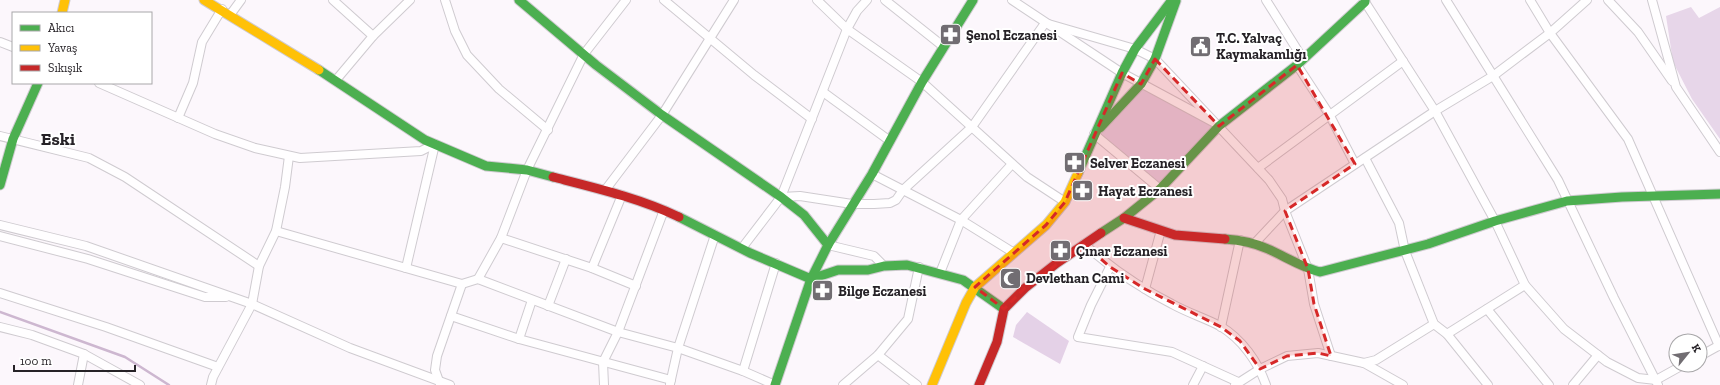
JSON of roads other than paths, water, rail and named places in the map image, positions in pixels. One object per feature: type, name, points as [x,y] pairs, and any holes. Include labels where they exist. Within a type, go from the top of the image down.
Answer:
[{"type":"street","points":[[62,12],[65,0]]},
{"type":"street","points":[[204,0],[336,80],[425,140],[486,166],[527,170],[622,194],[664,210],[742,248],[811,279],[838,270],[868,270],[884,266],[919,267],[963,280],[976,287],[1004,309]]},
{"type":"street","points":[[178,118],[193,83],[202,42],[226,12],[241,0]]},
{"type":"street","points":[[333,0],[373,36]]},
{"type":"street","points":[[336,80],[373,36],[410,0]]},
{"type":"street","points":[[445,0],[466,55],[499,89],[548,130]]},
{"type":"street","points":[[519,0],[584,54],[662,114],[781,196],[804,215],[828,245],[874,256],[884,266]]},
{"type":"street","points":[[478,279],[501,238],[527,170],[548,130],[584,54],[626,0]]},
{"type":"street","points":[[664,0],[754,75],[812,119]]},
{"type":"street","points":[[606,189],[662,114],[711,39],[734,0]]},
{"type":"street","points":[[817,0],[847,29],[922,82],[1027,177],[1065,202]]},
{"type":"street","points":[[742,248],[781,196],[847,29],[867,0]]},
{"type":"street","points":[[885,0],[944,46]]},
{"type":"street","points":[[276,231],[462,284],[478,279],[618,332],[678,348],[743,371],[774,385],[811,279],[828,245],[872,174],[922,82],[973,0]]},
{"type":"street","points":[[1012,0],[1122,73],[1220,126]]},
{"type":"street","points":[[932,385],[966,303],[976,287],[1046,226],[1065,202],[1122,73],[1136,48],[1172,0]]},
{"type":"street","points":[[1094,134],[1141,84],[1155,59],[1176,0]]},
{"type":"street","points":[[1266,0],[1355,164]]},
{"type":"street","points":[[1446,0],[1558,180],[1657,382]]},
{"type":"street","points":[[1530,0],[1550,33],[1628,139],[1719,346],[1708,352]]},
{"type":"street","points":[[1254,244],[1285,211],[1435,112],[1493,76],[1550,33],[1587,0]]},
{"type":"street","points":[[1608,0],[1638,32],[1720,152]]},
{"type":"street","points":[[1652,0],[1676,87]]},
{"type":"street","points":[[979,385],[997,342],[1004,309],[1025,288],[1084,244],[1124,218],[1160,189],[1220,126],[1300,62],[1365,1],[1435,112],[1495,221],[1525,285],[1564,329],[1606,362],[1638,378],[1657,382],[1671,373]]},
{"type":"street","points":[[1045,23],[1136,48],[1155,59],[1220,126],[1258,168],[1282,199],[1285,211],[1308,269],[1314,304],[1331,356]]},
{"type":"street","points":[[781,196],[800,196],[852,204],[890,203],[896,200],[903,190],[972,127],[1045,23]]},
{"type":"street","points":[[0,42],[12,47]]},
{"type":"street","points":[[1258,168],[1329,114],[1403,61]]},
{"type":"street","points":[[0,185],[13,139],[38,84]]},
{"type":"street","points":[[100,84],[178,118],[255,148],[300,158],[421,151],[435,144]]},
{"type":"street","points":[[823,92],[890,141]]},
{"type":"street","points":[[1094,134],[1160,189]]},
{"type":"street","points":[[0,136],[89,158],[125,178],[259,266]]},
{"type":"street","points":[[406,268],[435,144]]},
{"type":"street","points":[[211,385],[218,367],[252,304],[259,266],[276,231],[285,187],[289,156]]},
{"type":"street","points":[[1365,158],[1399,223],[1405,251],[1434,324],[1447,334],[1488,385]]},
{"type":"street","points":[[940,273],[961,220],[1012,164]]},
{"type":"street","points":[[872,174],[961,220],[1014,253]]},
{"type":"street","points":[[592,268],[622,194]]},
{"type":"street","points":[[1124,218],[1188,237],[1240,240],[1266,248],[1308,269],[1320,272],[1405,251],[1495,221],[1567,201],[1720,194]]},
{"type":"street","points":[[604,385],[603,362],[618,332],[664,210]]},
{"type":"street","points":[[0,225],[86,246],[252,304],[350,348],[440,383],[450,385]]},
{"type":"street","points":[[1145,289],[1161,230]]},
{"type":"street","points":[[451,316],[519,339],[603,362],[670,383],[678,348],[715,234]]},
{"type":"street","points":[[0,236],[88,259],[205,297],[230,297]]},
{"type":"street","points":[[501,238],[592,268],[636,286]]},
{"type":"street","points":[[1221,326],[1240,240]]},
{"type":"street","points":[[1084,244],[1110,267],[1145,289],[1173,305],[1221,326],[1240,341],[1260,369],[1266,385]]},
{"type":"street","points":[[548,306],[566,259]]},
{"type":"street","points":[[743,371],[776,263]]},
{"type":"street","points":[[843,385],[878,356],[908,319],[919,267]]},
{"type":"street","points":[[1110,267],[1091,305],[1078,337],[1172,352],[1236,383],[1287,356],[1318,353],[1364,363],[1403,385]]},
{"type":"street","points":[[440,383],[435,370],[437,356],[462,284]]},
{"type":"street","points":[[1447,334],[1525,285]]},
{"type":"street","points":[[0,294],[106,327],[218,367]]},
{"type":"street","points":[[519,339],[532,300]]},
{"type":"street","points":[[1487,309],[1549,385]]},
{"type":"street","points":[[1364,363],[1376,360],[1434,324]]},
{"type":"street","points":[[0,327],[32,335],[84,354],[140,385]]},
{"type":"street","points":[[78,385],[84,354]]},
{"type":"street","points":[[1572,385],[1598,355]]},
{"type":"street","points":[[878,356],[917,385]]},
{"type":"street","points":[[1193,385],[1203,366]]},
{"type":"waterway","points":[[0,312],[125,357],[169,385]]},
{"type":"place","name":"Şenol Eczanesi","points":[[950,35]]},
{"type":"place","name":"T.C. Yalvaç Kaymakamlığı","points":[[1201,46]]},
{"type":"place","name":"Selver Eczanesi","points":[[1074,163]]},
{"type":"place","name":"Hayat Eczanesi","points":[[1083,191]]},
{"type":"place","name":"Çınar Eczanesi","points":[[1061,251]]},
{"type":"place","name":"Devlethan Cami","points":[[1010,278]]},
{"type":"place","name":"Bilge Eczanesi","points":[[822,291]]},
{"type":"district","name":"Eski","points":[[58,139]]}]
